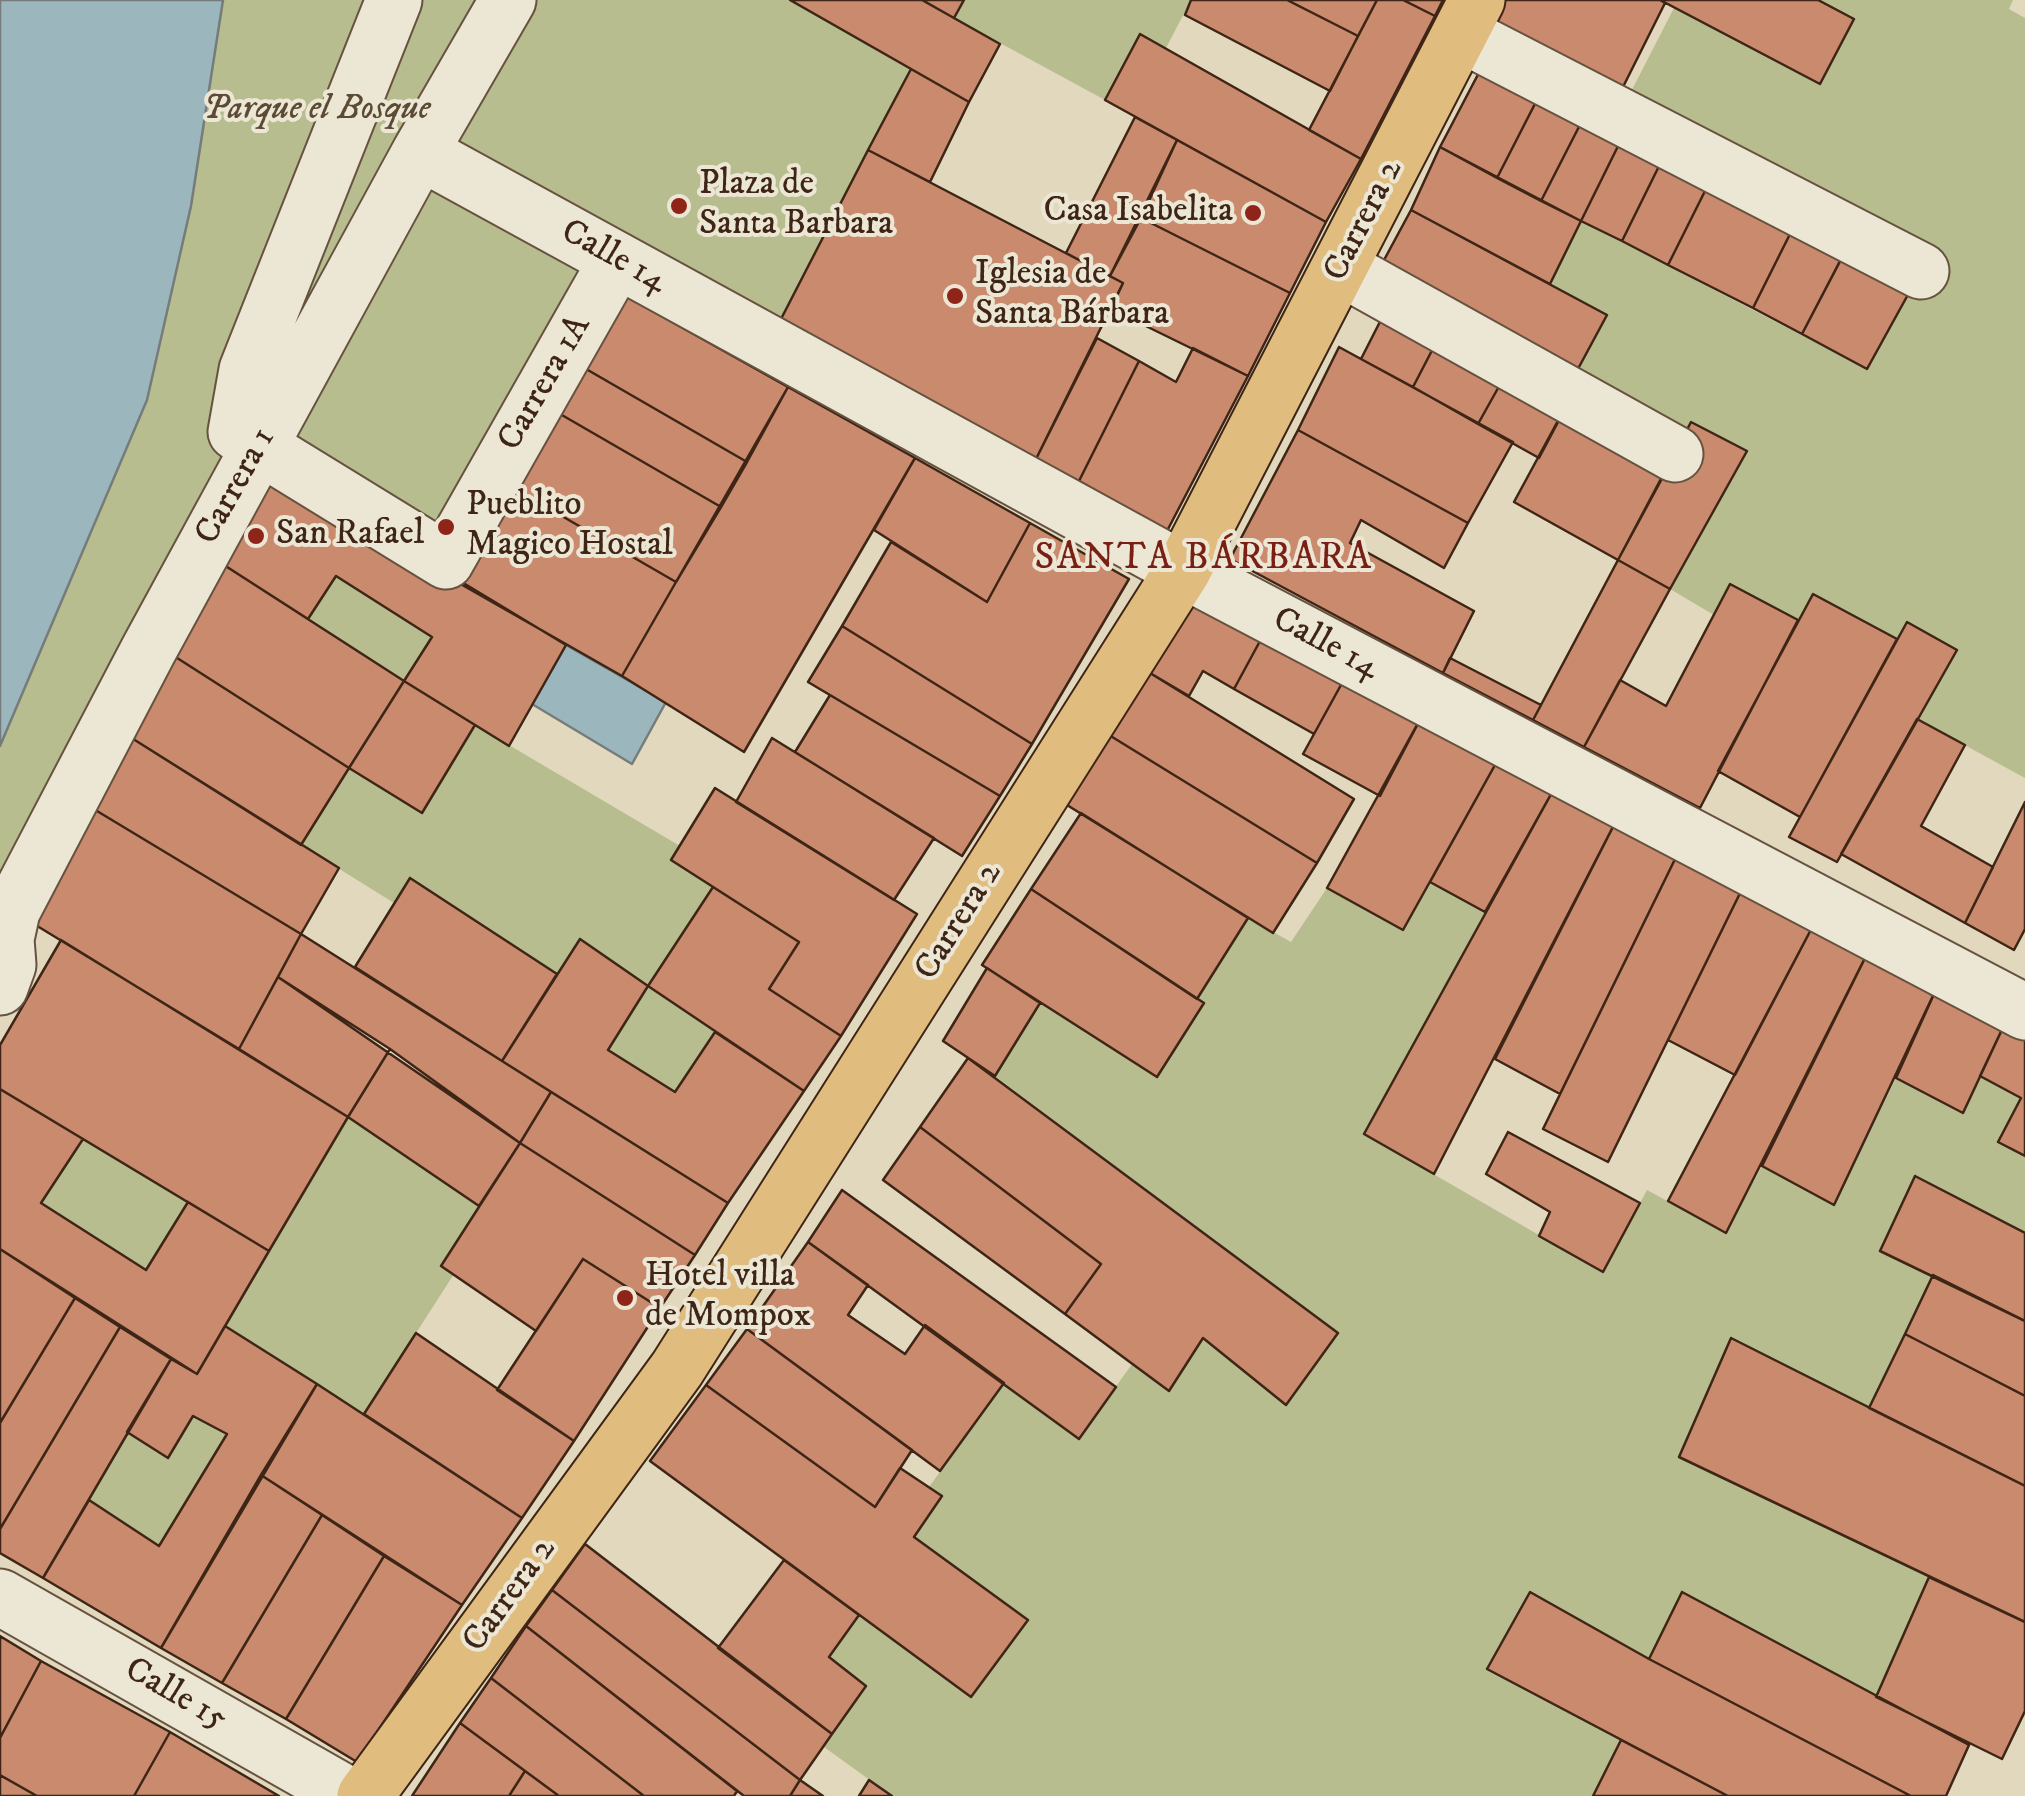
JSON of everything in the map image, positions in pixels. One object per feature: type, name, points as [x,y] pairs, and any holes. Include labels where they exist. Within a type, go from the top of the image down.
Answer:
[{"type":"main road","name":"Carrera 2","points":[[365,1796],[677,1369],[1183,570],[1469,17]]},
{"type":"street","points":[[259,448],[236,432],[247,370],[394,0]]},
{"type":"street","name":"Carrera 1","points":[[0,986],[8,965],[6,939],[12,911],[420,152],[508,0]]},
{"type":"street","points":[[1469,17],[1921,272]]},
{"type":"street","name":"Calle 14","points":[[420,152],[1183,570],[2025,1012]]},
{"type":"street","name":"Carrera 1A","points":[[259,448],[446,560],[617,260]]},
{"type":"street","points":[[1341,268],[1675,454]]},
{"type":"street","name":"Calle 15","points":[[0,1597],[350,1796]]},
{"type":"green space","name":"Parque el Bosque","points":[[223,0],[790,0],[911,69],[769,342],[617,260],[446,561],[260,448],[0,987],[0,746],[147,400]]},
{"type":"green space","points":[[964,0],[1191,0],[1166,48],[1140,34],[1105,100],[954,18]]},
{"type":"green space","points":[[1818,0],[2013,0],[2009,9],[2025,18],[2025,778],[1917,719],[1956,650],[1908,622],[1897,639],[1813,594],[1798,620],[1730,584],[1714,615],[1670,589],[1747,451],[1692,422],[1682,440],[1572,380],[1607,315],[1550,284],[1581,221],[1867,369],[1921,272],[1619,115],[1674,8],[1819,83],[1854,20]]},
{"type":"green space","points":[[336,576],[432,637],[404,681],[308,619]]},
{"type":"green space","points":[[475,725],[680,846],[672,861],[713,887],[648,986],[580,939],[557,974],[410,879],[394,903],[301,845],[349,768],[422,813]]},
{"type":"green space","points":[[1430,882],[1485,912],[1364,1134],[1603,1272],[1647,1190],[1726,1233],[1762,1166],[1834,1205],[1896,1078],[1963,1113],[1980,1076],[2021,1098],[1998,1141],[2025,1156],[2025,1233],[1915,1176],[1880,1251],[1933,1275],[1869,1408],[1731,1339],[1679,1456],[1929,1577],[1876,1697],[1649,1659],[1530,1593],[1621,1740],[1595,1796],[892,1796],[824,1747],[866,1687],[829,1657],[859,1615],[971,1697],[1027,1621],[914,1537],[942,1497],[929,1487],[1004,1383],[1079,1438],[1132,1364],[1169,1391],[1203,1338],[1286,1405],[1338,1333],[995,1076],[1040,1003],[1157,1076],[1204,1004],[1197,999],[1248,918],[1291,942],[1327,888],[1403,929]]},
{"type":"green space","points":[[648,986],[715,1032],[675,1092],[608,1050]]},
{"type":"green space","points":[[348,1117],[479,1206],[441,1265],[454,1274],[364,1414],[225,1326]]},
{"type":"green space","points":[[83,1139],[188,1202],[146,1270],[41,1203]]},
{"type":"green space","points":[[193,1416],[227,1434],[159,1546],[89,1500],[127,1432],[168,1457]]},
{"type":"water","points":[[0,0],[223,0],[191,206],[147,400],[0,746]]},
{"type":"water","points":[[566,645],[666,702],[632,764],[532,704]]},
{"type":"building","points":[[790,0],[922,0],[1000,44],[969,102]]},
{"type":"building","points":[[922,0],[964,0],[954,18]]},
{"type":"building","points":[[1191,0],[1287,0],[1358,36],[1330,91],[1185,15]]},
{"type":"building","points":[[1287,0],[1377,0],[1358,36]]},
{"type":"building","points":[[1377,0],[1403,0],[1435,16],[1361,159],[1309,130]]},
{"type":"building","points":[[1403,0],[1443,0],[1435,16]]},
{"type":"building","points":[[1504,0],[1665,3],[1617,99],[1488,34]]},
{"type":"building","points":[[1660,0],[1818,0],[1854,19],[1820,84]]},
{"type":"building","points":[[1140,34],[1361,159],[1326,222],[1105,100]]},
{"type":"building","points":[[1484,63],[1541,92],[1497,178],[1440,147]]},
{"type":"building","points":[[911,69],[969,102],[930,182],[868,150]]},
{"type":"building","points":[[1541,92],[1585,115],[1541,201],[1497,178]]},
{"type":"building","points":[[1585,115],[1623,136],[1581,221],[1541,201]]},
{"type":"building","points":[[1135,117],[1177,140],[1110,276],[1066,253]]},
{"type":"building","points":[[1623,136],[1664,156],[1622,241],[1581,221]]},
{"type":"building","points":[[1177,140],[1326,222],[1290,293],[1141,218]]},
{"type":"building","points":[[1440,147],[1581,221],[1550,284],[1411,210]]},
{"type":"building","name":"Iglesia de Santa Bárbara","points":[[868,150],[1123,283],[1036,459],[781,319]]},
{"type":"building","points":[[1664,156],[1711,179],[1668,265],[1622,241]]},
{"type":"building","points":[[1711,179],[1795,224],[1753,308],[1668,265]]},
{"type":"building","points":[[1411,210],[1607,315],[1572,380],[1377,273]]},
{"type":"building","points":[[1141,218],[1290,293],[1248,376],[1111,309],[1123,283],[1110,276]]},
{"type":"building","points":[[1795,224],[1846,250],[1802,334],[1753,308]]},
{"type":"building","points":[[1853,236],[1921,271],[1867,369],[1802,334]]},
{"type":"building","points":[[617,291],[788,387],[747,462],[574,362]]},
{"type":"building","points":[[1388,306],[1440,335],[1413,387],[1361,359]]},
{"type":"building","points":[[1440,335],[1507,372],[1478,424],[1413,387]]},
{"type":"building","points":[[1097,338],[1139,361],[1079,481],[1036,459]]},
{"type":"building","points":[[1339,347],[1513,442],[1468,523],[1298,430]]},
{"type":"building","points":[[1193,348],[1248,376],[1167,531],[1079,481],[1139,361],[1176,382]]},
{"type":"building","points":[[574,362],[747,462],[721,507],[548,407]]},
{"type":"building","points":[[1507,372],[1567,405],[1539,458],[1478,424]]},
{"type":"building","points":[[788,387],[915,458],[744,752],[622,676]]},
{"type":"building","points":[[548,407],[721,507],[676,582],[503,482]]},
{"type":"building","points":[[1560,417],[1665,473],[1618,560],[1514,502]]},
{"type":"building","points":[[1691,422],[1747,451],[1670,589],[1618,560]]},
{"type":"building","points":[[1298,430],[1468,523],[1444,568],[1361,520],[1350,543],[1474,611],[1443,673],[1230,559]]},
{"type":"building","points":[[915,458],[1030,523],[987,602],[874,530]]},
{"type":"building","points":[[278,471],[566,645],[509,746],[404,681],[432,637],[336,576],[308,619],[224,565]]},
{"type":"building","points":[[503,482],[676,582],[622,676],[450,578]]},
{"type":"building","points":[[1030,523],[1129,579],[1032,744],[842,626],[891,542],[987,602]]},
{"type":"building","points":[[1618,560],[1670,589],[1584,747],[1533,720]]},
{"type":"building","points":[[224,565],[404,681],[349,768],[174,656]]},
{"type":"building","points":[[1730,584],[1798,620],[1700,808],[1584,747],[1620,680],[1666,706]]},
{"type":"building","points":[[1193,590],[1266,630],[1234,689],[1203,671],[1189,696],[1150,673]]},
{"type":"building","points":[[1813,594],[1897,639],[1800,817],[1718,771]]},
{"type":"building","points":[[1907,622],[1957,650],[1837,862],[1789,837]]},
{"type":"building","points":[[842,626],[1032,744],[1000,796],[808,682]]},
{"type":"building","points":[[1266,630],[1347,674],[1314,734],[1234,689]]},
{"type":"building","points":[[174,656],[349,768],[301,845],[130,737]]},
{"type":"building","points":[[1450,658],[1541,705],[1533,720],[1443,673]]},
{"type":"building","points":[[1150,673],[1354,799],[1317,863],[1109,735]]},
{"type":"building","points":[[1347,674],[1423,714],[1380,796],[1303,754]]},
{"type":"building","points":[[404,681],[475,725],[422,813],[349,768]]},
{"type":"building","points":[[830,695],[1000,796],[962,856],[795,752]]},
{"type":"building","points":[[1423,714],[1500,756],[1403,930],[1327,888]]},
{"type":"building","points":[[1917,719],[1965,745],[1921,826],[1993,867],[1965,923],[1841,854]]},
{"type":"building","points":[[1109,735],[1317,863],[1273,933],[1067,805]]},
{"type":"building","points":[[130,737],[339,868],[301,934],[92,808]]},
{"type":"building","points":[[772,738],[934,838],[894,900],[736,802]]},
{"type":"building","points":[[1500,756],[1555,787],[1485,912],[1430,882]]},
{"type":"building","points":[[1555,787],[1617,819],[1434,1174],[1364,1134]]},
{"type":"building","points":[[715,788],[917,914],[841,1036],[769,989],[799,942],[671,860]]},
{"type":"building","points":[[2025,802],[2025,929],[2014,950],[1965,923]]},
{"type":"building","points":[[92,808],[301,934],[239,1049],[29,921]]},
{"type":"building","points":[[1081,813],[1248,918],[1197,999],[1031,889]]},
{"type":"building","points":[[1617,819],[1679,851],[1560,1094],[1495,1059]]},
{"type":"building","points":[[1679,851],[1745,883],[1608,1162],[1543,1129]]},
{"type":"building","points":[[410,878],[557,974],[502,1061],[355,967]]},
{"type":"building","points":[[1745,883],[1816,920],[1735,1075],[1668,1040]]},
{"type":"building","points":[[713,887],[799,942],[769,989],[841,1036],[804,1091],[648,986]]},
{"type":"building","points":[[1031,889],[1204,1003],[1157,1077],[982,965]]},
{"type":"building","points":[[1816,920],[1869,950],[1726,1233],[1668,1201]]},
{"type":"building","points":[[301,934],[551,1092],[520,1143],[278,977]]},
{"type":"building","points":[[580,939],[648,986],[608,1050],[675,1092],[715,1032],[804,1091],[728,1203],[502,1061]]},
{"type":"building","points":[[61,940],[348,1117],[269,1251],[0,1089],[0,1045]]},
{"type":"building","points":[[1869,950],[1939,983],[1834,1205],[1762,1166]]},
{"type":"building","points":[[987,968],[1040,1003],[995,1076],[943,1041]]},
{"type":"building","points":[[278,977],[390,1049],[348,1117],[239,1049]]},
{"type":"building","points":[[1939,983],[2006,1021],[1963,1113],[1896,1078]]},
{"type":"building","points":[[2006,1021],[2025,1030],[2025,1156],[1998,1142],[2021,1098],[1980,1076]]},
{"type":"building","points":[[390,1049],[520,1143],[479,1206],[348,1117]]},
{"type":"building","points":[[968,1058],[1338,1333],[1286,1405],[1203,1338],[1169,1391],[1065,1314],[1101,1264],[920,1127]]},
{"type":"building","points":[[0,1089],[83,1139],[41,1203],[146,1270],[188,1202],[269,1251],[197,1374],[0,1249]]},
{"type":"building","points":[[551,1092],[728,1203],[695,1255],[520,1143]]},
{"type":"building","points":[[920,1127],[1101,1264],[1065,1314],[883,1180]]},
{"type":"building","points":[[1508,1132],[1640,1203],[1603,1272],[1539,1236],[1550,1212],[1486,1174]]},
{"type":"building","points":[[520,1143],[695,1255],[660,1308],[583,1259],[536,1331],[441,1266]]},
{"type":"building","points":[[1915,1176],[2025,1233],[2025,1321],[1880,1251]]},
{"type":"building","points":[[842,1190],[1116,1387],[1079,1439],[808,1242]]},
{"type":"building","points":[[808,1242],[868,1285],[848,1315],[905,1354],[925,1325],[1004,1383],[940,1471],[747,1329]]},
{"type":"building","points":[[0,1249],[75,1298],[0,1423]]},
{"type":"building","points":[[583,1259],[660,1308],[574,1441],[497,1390]]},
{"type":"building","points":[[1933,1275],[2025,1321],[2025,1396],[1905,1334]]},
{"type":"building","points":[[75,1298],[120,1327],[0,1529],[0,1423]]},
{"type":"building","points":[[225,1326],[317,1384],[161,1648],[43,1578],[89,1500],[159,1546],[227,1434],[193,1416],[168,1458],[127,1432],[171,1359],[197,1374]]},
{"type":"building","points":[[120,1327],[171,1359],[43,1578],[0,1553],[0,1529]]},
{"type":"building","points":[[747,1329],[912,1450],[875,1507],[706,1385]]},
{"type":"building","points":[[416,1333],[574,1441],[522,1518],[364,1414]]},
{"type":"building","points":[[1905,1334],[2025,1396],[2025,1486],[1869,1408]]},
{"type":"building","points":[[1731,1338],[2025,1486],[2025,1622],[1679,1457]]},
{"type":"building","points":[[317,1384],[522,1518],[462,1605],[261,1475]]},
{"type":"building","points":[[706,1385],[875,1507],[900,1468],[942,1496],[914,1537],[1028,1620],[971,1697],[650,1461]]},
{"type":"building","points":[[261,1475],[322,1515],[222,1683],[161,1648]]},
{"type":"building","points":[[322,1515],[384,1556],[286,1719],[222,1683]]},
{"type":"building","points":[[585,1544],[832,1734],[800,1780],[552,1590]]},
{"type":"building","points":[[384,1556],[462,1605],[357,1762],[286,1719]]},
{"type":"building","points":[[784,1560],[859,1615],[829,1657],[866,1686],[832,1734],[718,1648]]},
{"type":"building","points":[[1929,1577],[2025,1622],[2025,1711],[2002,1759],[1876,1697]]},
{"type":"building","points":[[552,1590],[800,1780],[790,1796],[744,1796],[526,1626]]},
{"type":"building","points":[[1530,1592],[1911,1796],[1728,1796],[1487,1669]]},
{"type":"building","points":[[1682,1592],[1969,1745],[1946,1796],[1911,1796],[1649,1659]]},
{"type":"building","points":[[526,1626],[737,1791],[734,1796],[644,1796],[491,1678]]},
{"type":"building","points":[[0,1636],[41,1661],[0,1738]]},
{"type":"building","points":[[41,1661],[170,1732],[134,1796],[37,1796],[0,1775],[0,1738]]},
{"type":"building","points":[[491,1678],[644,1796],[559,1796],[460,1723]]},
{"type":"building","points":[[460,1723],[525,1771],[509,1796],[412,1796]]},
{"type":"building","points":[[170,1732],[279,1796],[134,1796]]},
{"type":"building","points":[[1621,1740],[1728,1796],[1593,1796]]},
{"type":"building","points":[[525,1771],[559,1796],[509,1796]]},
{"type":"building","points":[[0,1775],[37,1796],[0,1796]]},
{"type":"building","points":[[800,1780],[823,1796],[790,1796]]},
{"type":"building","points":[[869,1780],[892,1796],[859,1796]]},
{"type":"place","name":"Plaza de Santa Barbara","points":[[679,206]]},
{"type":"place","name":"Casa Isabelita","points":[[1253,213]]},
{"type":"place","name":"Iglesia de Santa Bárbara","points":[[955,296]]},
{"type":"place","name":"Pueblito Magico Hostal","points":[[446,527]]},
{"type":"place","name":"San Rafael","points":[[256,536]]},
{"type":"place","name":"Hotel villa de Mompox","points":[[625,1298]]},
{"type":"district","name":"SANTA BÁRBARA","points":[[1204,560]]}]
